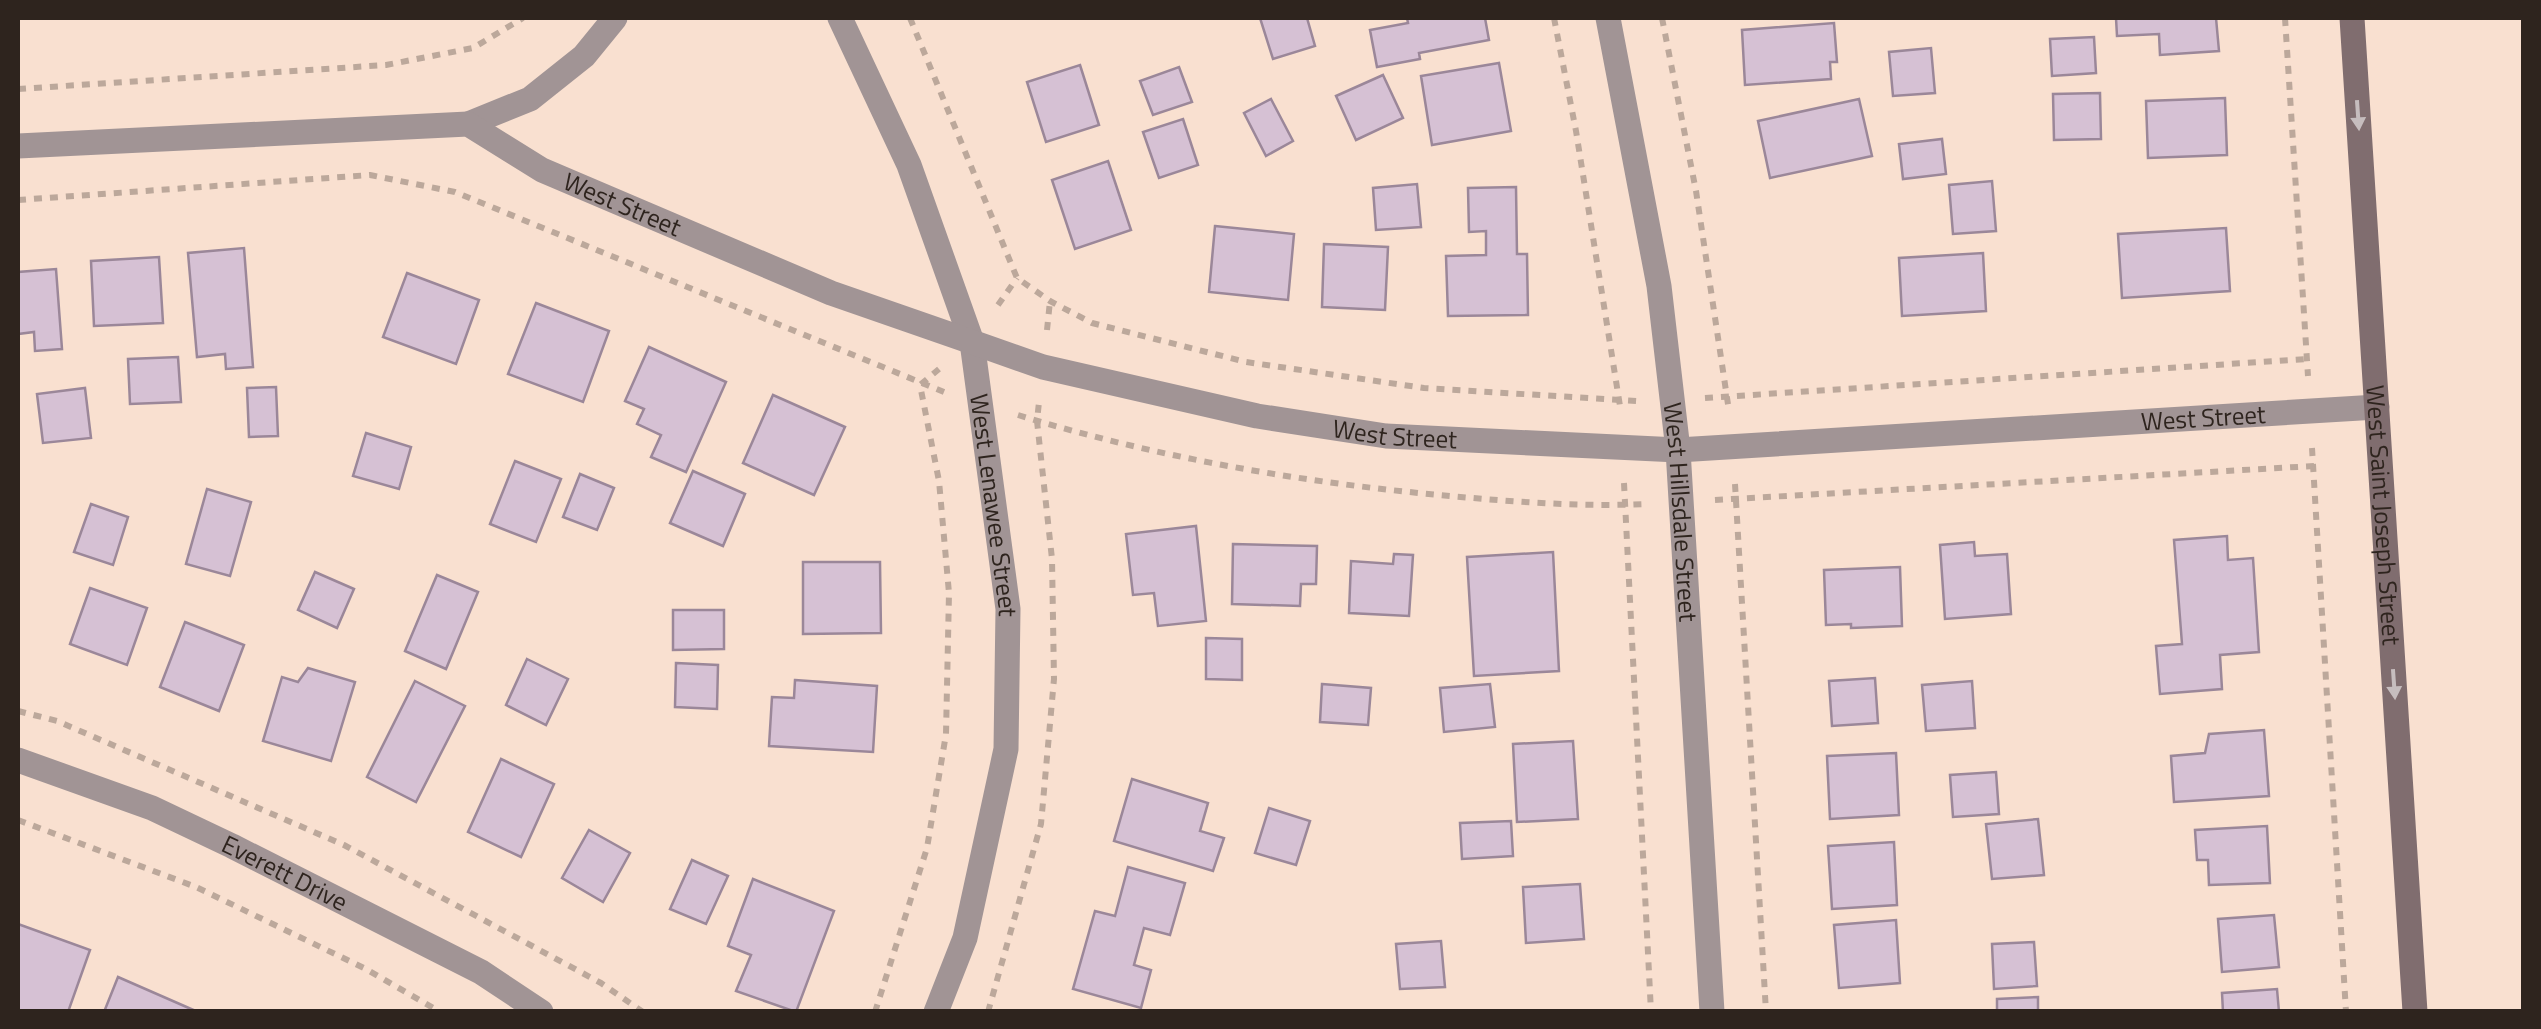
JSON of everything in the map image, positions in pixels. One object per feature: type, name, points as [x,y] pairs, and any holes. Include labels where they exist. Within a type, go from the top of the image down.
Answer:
[{"type":"main road","name":"West Saint Joseph Street","points":[[2352,18],[2415,1012]]},
{"type":"street","points":[[18,146],[468,124],[530,99],[584,56],[615,18]]},
{"type":"street","name":"West Lenawee Street","points":[[840,18],[909,165],[972,342],[1008,609],[1006,749],[966,938],[936,1012]]},
{"type":"street","name":"West Hillsdale Street","points":[[1608,18],[1659,286],[1678,450],[1712,1012]]},
{"type":"street","name":"West Street","points":[[468,124],[542,170],[832,293],[1043,367],[1257,416],[1386,436],[1678,450],[2377,408]]},
{"type":"street","name":"Everett Drive","points":[[18,760],[152,808],[232,846],[481,972],[541,1012]]},
{"type":"path","points":[[18,89],[386,66],[473,48],[523,18]]},
{"type":"path","points":[[910,18],[1017,278],[1092,324],[1246,362],[1424,388],[1620,402],[2307,358]]},
{"type":"path","points":[[1554,18],[1620,402],[1651,1012]]},
{"type":"path","points":[[1662,18],[1696,191],[1728,397],[1766,1012]]},
{"type":"path","points":[[2285,18],[2346,1012]]},
{"type":"path","points":[[876,1012],[928,848],[946,734],[948,594],[939,481],[920,385],[972,342],[1017,278]]},
{"type":"path","points":[[18,712],[57,722],[344,845],[601,983],[643,1012]]},
{"type":"path","points":[[18,820],[196,887],[366,968],[440,1012]]},
{"type":"building","points":[[1260,18],[1307,18],[1315,46],[1273,59]]},
{"type":"building","points":[[1407,18],[1485,18],[1489,40],[1419,53],[1420,59],[1377,67],[1370,30],[1408,23]]},
{"type":"building","points":[[2116,18],[2216,18],[2219,51],[2160,55],[2159,34],[2117,36]]},
{"type":"building","points":[[1834,23],[1837,62],[1830,62],[1831,79],[1745,85],[1742,30]]},
{"type":"building","points":[[2094,37],[2096,73],[2052,76],[2050,39]]},
{"type":"building","points":[[1931,48],[1935,93],[1893,96],[1889,52]]},
{"type":"building","points":[[1499,63],[1511,131],[1432,145],[1421,76]]},
{"type":"building","points":[[1080,65],[1099,125],[1046,142],[1027,82]]},
{"type":"building","points":[[1179,67],[1192,102],[1153,115],[1140,81]]},
{"type":"building","points":[[1383,75],[1403,118],[1356,140],[1336,96]]},
{"type":"building","points":[[2100,93],[2101,139],[2054,140],[2053,94]]},
{"type":"building","points":[[2225,98],[2227,155],[2148,158],[2146,101]]},
{"type":"building","points":[[1271,99],[1293,141],[1266,156],[1244,113]]},
{"type":"building","points":[[1859,99],[1872,156],[1770,178],[1758,121]]},
{"type":"building","points":[[1183,119],[1198,165],[1159,178],[1143,132]]},
{"type":"building","points":[[1942,139],[1946,174],[1903,179],[1899,144]]},
{"type":"building","points":[[1108,161],[1131,230],[1075,249],[1052,180]]},
{"type":"building","points":[[1992,181],[1996,231],[1953,234],[1949,185]]},
{"type":"building","points":[[1417,184],[1421,227],[1376,230],[1373,188]]},
{"type":"building","points":[[1516,187],[1517,254],[1527,254],[1528,315],[1448,316],[1446,256],[1486,255],[1486,231],[1469,232],[1468,188]]},
{"type":"building","points":[[1215,226],[1294,234],[1288,300],[1209,292]]},
{"type":"building","points":[[2226,228],[2230,291],[2122,298],[2118,234]]},
{"type":"building","points":[[1324,244],[1388,247],[1385,310],[1322,307]]},
{"type":"building","points":[[244,248],[253,367],[226,369],[225,354],[197,357],[188,253]]},
{"type":"building","points":[[1983,253],[1986,311],[1902,316],[1899,258]]},
{"type":"building","points":[[159,257],[163,323],[94,326],[91,261]]},
{"type":"building","points":[[56,269],[62,349],[35,351],[34,332],[18,334],[18,272]]},
{"type":"building","points":[[407,273],[479,300],[456,364],[383,337]]},
{"type":"building","points":[[536,303],[609,331],[583,402],[508,374]]},
{"type":"building","points":[[649,347],[726,382],[686,472],[651,457],[661,435],[637,424],[644,409],[625,401]]},
{"type":"building","points":[[178,357],[181,402],[130,404],[128,359]]},
{"type":"building","points":[[276,387],[278,436],[249,437],[247,388]]},
{"type":"building","points":[[85,388],[91,438],[43,443],[37,394]]},
{"type":"building","points":[[773,395],[845,427],[814,495],[743,463]]},
{"type":"building","points":[[366,433],[411,447],[399,489],[353,476]]},
{"type":"building","points":[[515,461],[561,479],[536,542],[490,524]]},
{"type":"building","points":[[693,471],[745,494],[723,546],[670,523]]},
{"type":"building","points":[[580,474],[614,488],[597,530],[563,517]]},
{"type":"building","points":[[207,489],[251,502],[230,576],[186,564]]},
{"type":"building","points":[[91,504],[128,517],[113,565],[74,552]]},
{"type":"building","points":[[1196,526],[1206,621],[1158,626],[1154,593],[1133,595],[1126,534]]},
{"type":"building","points":[[2227,536],[2228,560],[2253,558],[2259,652],[2220,655],[2222,689],[2160,694],[2156,646],[2182,644],[2174,540]]},
{"type":"building","points":[[1974,542],[1975,556],[2007,554],[2011,614],[1945,619],[1940,545]]},
{"type":"building","points":[[1233,544],[1317,546],[1316,584],[1301,584],[1300,606],[1232,604]]},
{"type":"building","points":[[1553,552],[1559,671],[1474,676],[1467,557]]},
{"type":"building","points":[[1394,554],[1413,555],[1409,616],[1349,613],[1351,561],[1393,564]]},
{"type":"building","points":[[803,562],[880,562],[881,633],[803,634]]},
{"type":"building","points":[[1900,567],[1902,626],[1826,625],[1824,570]]},
{"type":"building","points":[[315,572],[354,589],[337,628],[298,610]]},
{"type":"building","points":[[437,575],[478,592],[446,669],[405,651]]},
{"type":"building","points":[[90,588],[147,608],[127,665],[70,644]]},
{"type":"building","points":[[673,610],[724,610],[724,649],[673,650]]},
{"type":"building","points":[[185,622],[244,645],[219,711],[160,687]]},
{"type":"building","points":[[1206,638],[1242,639],[1242,680],[1206,679]]},
{"type":"building","points":[[527,659],[568,679],[546,725],[506,705]]},
{"type":"building","points":[[676,663],[718,665],[717,709],[675,707]]},
{"type":"building","points":[[308,668],[355,682],[331,761],[263,741],[282,677],[298,682]]},
{"type":"building","points":[[1875,678],[1878,723],[1832,726],[1829,681]]},
{"type":"building","points":[[795,680],[877,686],[873,752],[769,746],[772,697],[794,698]]},
{"type":"building","points":[[415,681],[465,706],[416,802],[367,777]]},
{"type":"building","points":[[1972,681],[1975,728],[1926,731],[1922,685]]},
{"type":"building","points":[[1322,684],[1371,688],[1368,725],[1320,722]]},
{"type":"building","points":[[1490,684],[1495,727],[1444,732],[1440,688]]},
{"type":"building","points":[[2264,730],[2269,796],[2174,802],[2171,756],[2205,753],[2209,734]]},
{"type":"building","points":[[1573,741],[1578,819],[1517,822],[1513,744]]},
{"type":"building","points":[[1896,753],[1899,815],[1830,819],[1827,756]]},
{"type":"building","points":[[501,759],[554,784],[521,857],[468,832]]},
{"type":"building","points":[[1996,772],[1999,814],[1953,817],[1950,775]]},
{"type":"building","points":[[1132,779],[1208,803],[1200,831],[1224,838],[1213,871],[1114,841]]},
{"type":"building","points":[[1269,808],[1310,821],[1296,865],[1255,853]]},
{"type":"building","points":[[2038,819],[2044,875],[1992,879],[1986,824]]},
{"type":"building","points":[[1511,821],[1513,856],[1462,859],[1460,823]]},
{"type":"building","points":[[2267,826],[2270,883],[2209,885],[2208,860],[2197,860],[2195,830]]},
{"type":"building","points":[[589,830],[630,853],[603,902],[562,878]]},
{"type":"building","points":[[1894,842],[1897,905],[1832,909],[1828,846]]},
{"type":"building","points":[[692,860],[728,876],[706,924],[670,909]]},
{"type":"building","points":[[1128,867],[1185,883],[1170,935],[1144,928],[1134,965],[1151,970],[1141,1008],[1073,989],[1095,911],[1115,916]]},
{"type":"building","points":[[753,879],[834,911],[796,1012],[736,991],[751,955],[728,946]]},
{"type":"building","points":[[1580,884],[1584,939],[1526,943],[1523,887]]},
{"type":"building","points":[[2274,915],[2279,967],[2222,972],[2218,919]]},
{"type":"building","points":[[1896,920],[1900,983],[1839,988],[1834,925]]},
{"type":"building","points":[[18,924],[90,950],[68,1012],[18,1012]]},
{"type":"building","points":[[1441,941],[1445,987],[1400,989],[1396,944]]},
{"type":"building","points":[[2034,942],[2037,986],[1994,989],[1992,944]]},
{"type":"building","points":[[118,977],[198,1012],[104,1012]]},
{"type":"building","points":[[2277,989],[2279,1012],[2223,1012],[2222,993]]},
{"type":"building","points":[[2038,997],[2038,1012],[1997,1012],[1997,999]]}]
